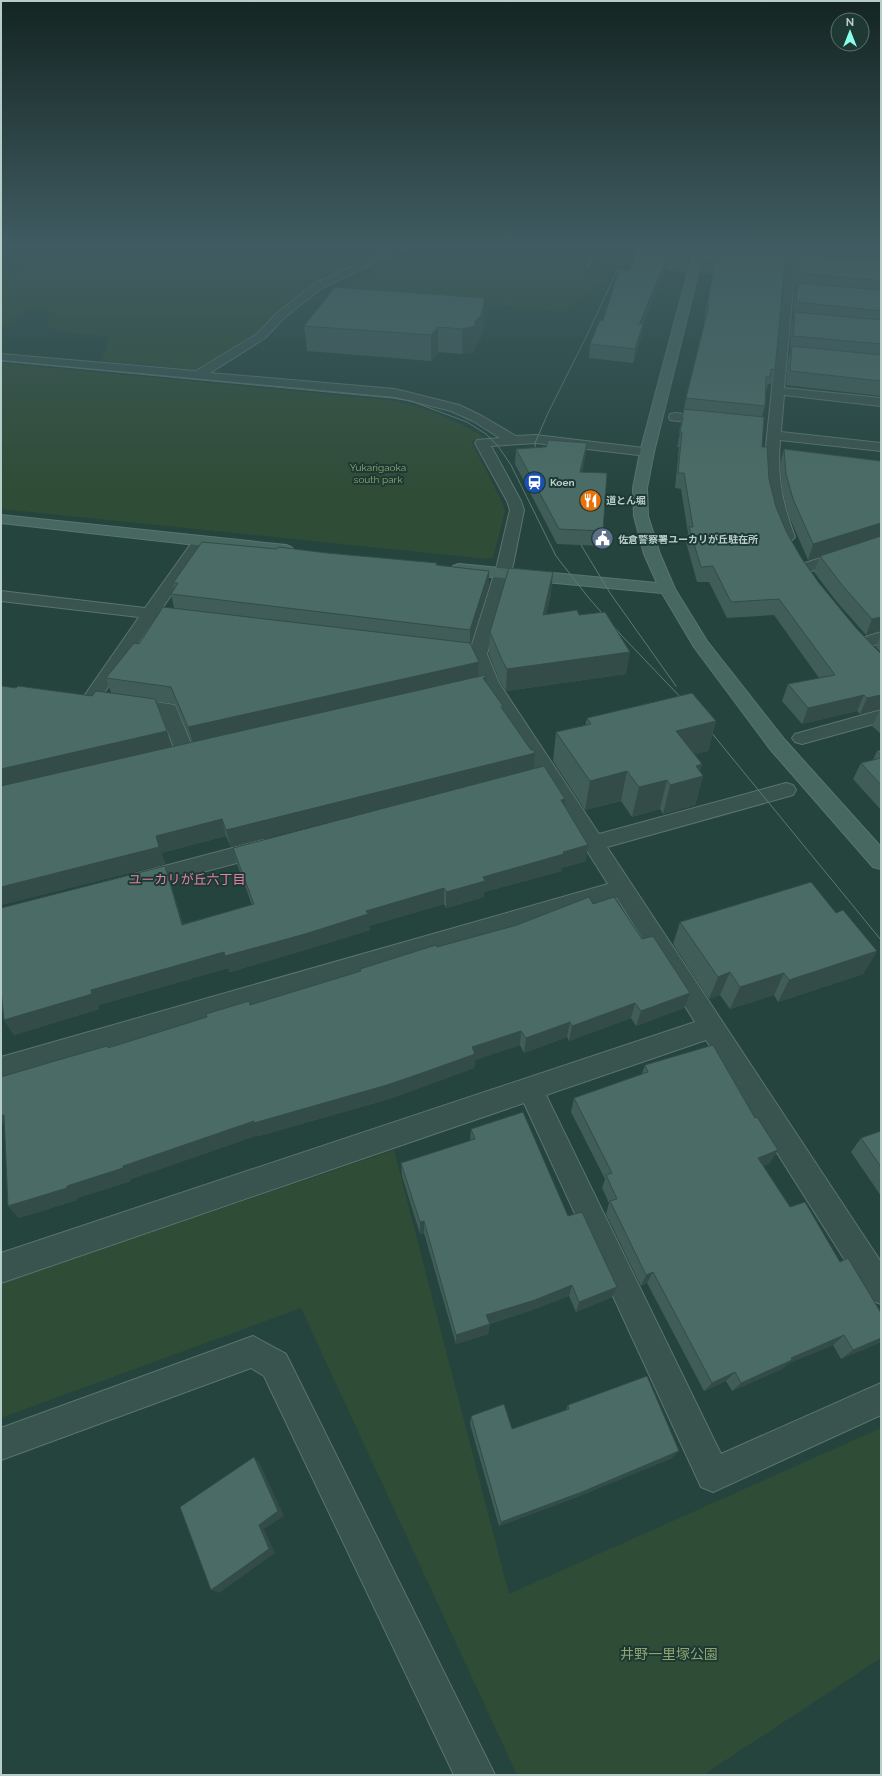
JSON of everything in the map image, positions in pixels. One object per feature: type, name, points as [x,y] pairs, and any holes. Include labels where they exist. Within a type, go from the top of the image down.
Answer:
[{"type":"street","points":[[198,375],[261,336],[269,328]]},
{"type":"street","points":[[680,328],[647,452],[640,488],[641,516],[652,554],[667,589],[700,643],[777,744],[881,861]]},
{"type":"street","points":[[787,328],[782,354],[771,466],[773,491],[778,514],[792,551],[805,574],[881,543]]},
{"type":"street","points":[[782,354],[797,356]]},
{"type":"street","points":[[1,357],[395,393],[417,397],[456,408],[478,419],[512,440]]},
{"type":"street","points":[[778,391],[881,402]]},
{"type":"street","points":[[675,416],[721,422]]},
{"type":"street","points":[[759,426],[775,432],[881,447]]},
{"type":"street","points":[[647,452],[536,439],[482,443],[514,501],[516,510],[502,573],[470,653],[483,684],[549,773],[881,1289]]},
{"type":"street","points":[[1,519],[303,552]]},
{"type":"street","points":[[185,753],[168,709],[97,699],[149,614],[200,541]]},
{"type":"street","points":[[446,567],[624,586],[667,589]]},
{"type":"street","points":[[1,596],[204,620]]},
{"type":"street","points":[[862,643],[881,637]]},
{"type":"street","points":[[802,738],[881,716]]},
{"type":"street","points":[[526,779],[549,773]]},
{"type":"street","points":[[594,843],[786,790]]},
{"type":"street","points":[[117,886],[279,844]]},
{"type":"street","points":[[1,1068],[622,888]]},
{"type":"street","points":[[1,1268],[712,1027]]},
{"type":"street","points":[[530,1088],[713,1475],[881,1399]]},
{"type":"street","points":[[1,1444],[253,1352],[275,1365],[475,1775]]},
{"type":"green space","points":[[48,328],[263,328],[255,335],[198,370],[102,361],[109,337],[56,331]]},
{"type":"green space","name":"Yukarigaoka south park","points":[[1,363],[389,400],[415,406],[439,414],[485,438],[471,441],[502,502],[505,511],[493,558],[487,559],[1,509]]},
{"type":"green space","name":"井野一里塚公園","points":[[394,1150],[509,1594],[881,1428],[881,1658],[703,1775],[517,1775],[301,1308],[1,1418],[1,1283]]},
{"type":"building","points":[[331,328],[437,328],[431,335]]},
{"type":"building","points":[[449,328],[467,328],[462,329]]},
{"type":"building","points":[[597,328],[642,328],[635,349],[590,344]]},
{"type":"building","points":[[703,328],[779,328],[775,370],[771,369],[770,377],[766,377],[765,406],[686,398]]},
{"type":"building","points":[[794,328],[881,328],[881,344],[793,336]]},
{"type":"building","points":[[792,346],[881,355],[881,381],[790,371]]},
{"type":"building","points":[[684,409],[764,417],[762,447],[767,447],[769,479],[776,507],[787,533],[802,559],[819,583],[856,628],[881,654],[881,695],[867,698],[864,695],[808,708],[788,684],[835,675],[779,599],[731,602],[713,566],[701,567],[689,527],[693,527],[684,473],[678,473],[682,432],[680,432]]},
{"type":"building","points":[[548,440],[587,443],[580,472],[607,473],[603,531],[559,529],[516,449],[546,447]]},
{"type":"building","points":[[784,449],[881,461],[881,523],[813,544],[793,499],[786,474]]},
{"type":"building","points":[[881,536],[881,617],[872,619],[842,585],[820,556]]},
{"type":"building","points":[[202,542],[277,549],[278,547],[437,563],[436,565],[489,571],[470,630],[171,594],[178,583],[173,583]]},
{"type":"building","points":[[509,568],[553,572],[543,615],[577,610],[579,615],[605,612],[630,652],[507,669],[490,632]]},
{"type":"building","points":[[163,607],[470,643],[479,662],[188,727],[171,687],[106,678],[134,643],[139,644]]},
{"type":"building","points":[[485,675],[486,677],[483,678],[503,706],[501,707],[531,750],[534,750],[535,753],[226,830],[222,819],[156,836],[159,847],[1,887],[1,786]]},
{"type":"building","points":[[1,686],[16,688],[18,686],[92,696],[96,691],[155,699],[167,731],[1,769]]},
{"type":"building","points":[[692,693],[716,721],[676,731],[702,764],[696,766],[703,776],[670,785],[667,780],[639,787],[627,771],[590,781],[556,732],[591,724],[587,718]]},
{"type":"building","points":[[881,758],[881,785],[861,763]]},
{"type":"building","points":[[544,766],[565,799],[561,800],[588,845],[563,852],[564,854],[483,877],[485,881],[446,892],[444,888],[366,911],[368,914],[305,934],[225,956],[224,952],[91,990],[92,994],[4,1020],[1,991],[1,908],[165,866],[182,925],[254,904],[233,848]]},
{"type":"building","points":[[811,882],[836,913],[843,910],[877,951],[789,980],[784,973],[740,987],[730,972],[718,977],[680,922]]},
{"type":"building","points":[[589,897],[593,904],[614,897],[642,939],[653,936],[690,993],[641,1011],[635,1003],[572,1026],[570,1022],[526,1038],[521,1031],[472,1047],[475,1054],[387,1085],[254,1123],[254,1121],[123,1166],[123,1168],[67,1186],[67,1188],[8,1206],[4,1115],[1,1116],[1,1077],[107,1046],[108,1048],[207,1017],[206,1014],[249,1001],[250,1005],[361,971],[360,969],[436,945],[437,947],[517,925]]},
{"type":"building","points":[[713,1045],[755,1118],[757,1117],[778,1150],[758,1158],[790,1207],[805,1202],[840,1262],[848,1258],[881,1313],[881,1338],[853,1350],[844,1335],[791,1358],[792,1360],[741,1383],[735,1372],[712,1383],[653,1272],[646,1275],[610,1201],[617,1199],[606,1175],[612,1173],[574,1098],[648,1072],[645,1065]]},
{"type":"building","points":[[523,1112],[568,1216],[582,1212],[617,1287],[579,1302],[572,1285],[535,1300],[486,1315],[490,1324],[456,1335],[424,1221],[420,1222],[401,1163],[475,1139],[471,1129]]},
{"type":"building","points":[[881,1131],[881,1167],[861,1138]]},
{"type":"building","points":[[647,1376],[679,1451],[582,1492],[501,1522],[471,1416],[504,1404],[512,1429],[569,1409],[568,1405]]},
{"type":"building","points":[[254,1457],[278,1511],[259,1525],[269,1549],[211,1590],[180,1507]]},
{"type":"tram line","points":[[536,459],[535,443],[548,413],[590,328]]},
{"type":"tram line","points":[[1,361],[392,398],[411,401],[467,422],[486,434],[498,446],[511,465],[556,556],[588,597],[622,636],[687,704]]},
{"type":"tram line","points":[[575,535],[610,593],[676,686]]},
{"type":"tram line","points":[[706,726],[881,940]]},
{"type":"place","name":"Koen","points":[[534,482]]},
{"type":"place","name":"道とん堀","points":[[590,500]]},
{"type":"place","name":"佐倉警察署ユーカリが丘駐在所","points":[[602,539]]},
{"type":"district","name":"ユーカリが丘六丁目","points":[[187,879]]}]
